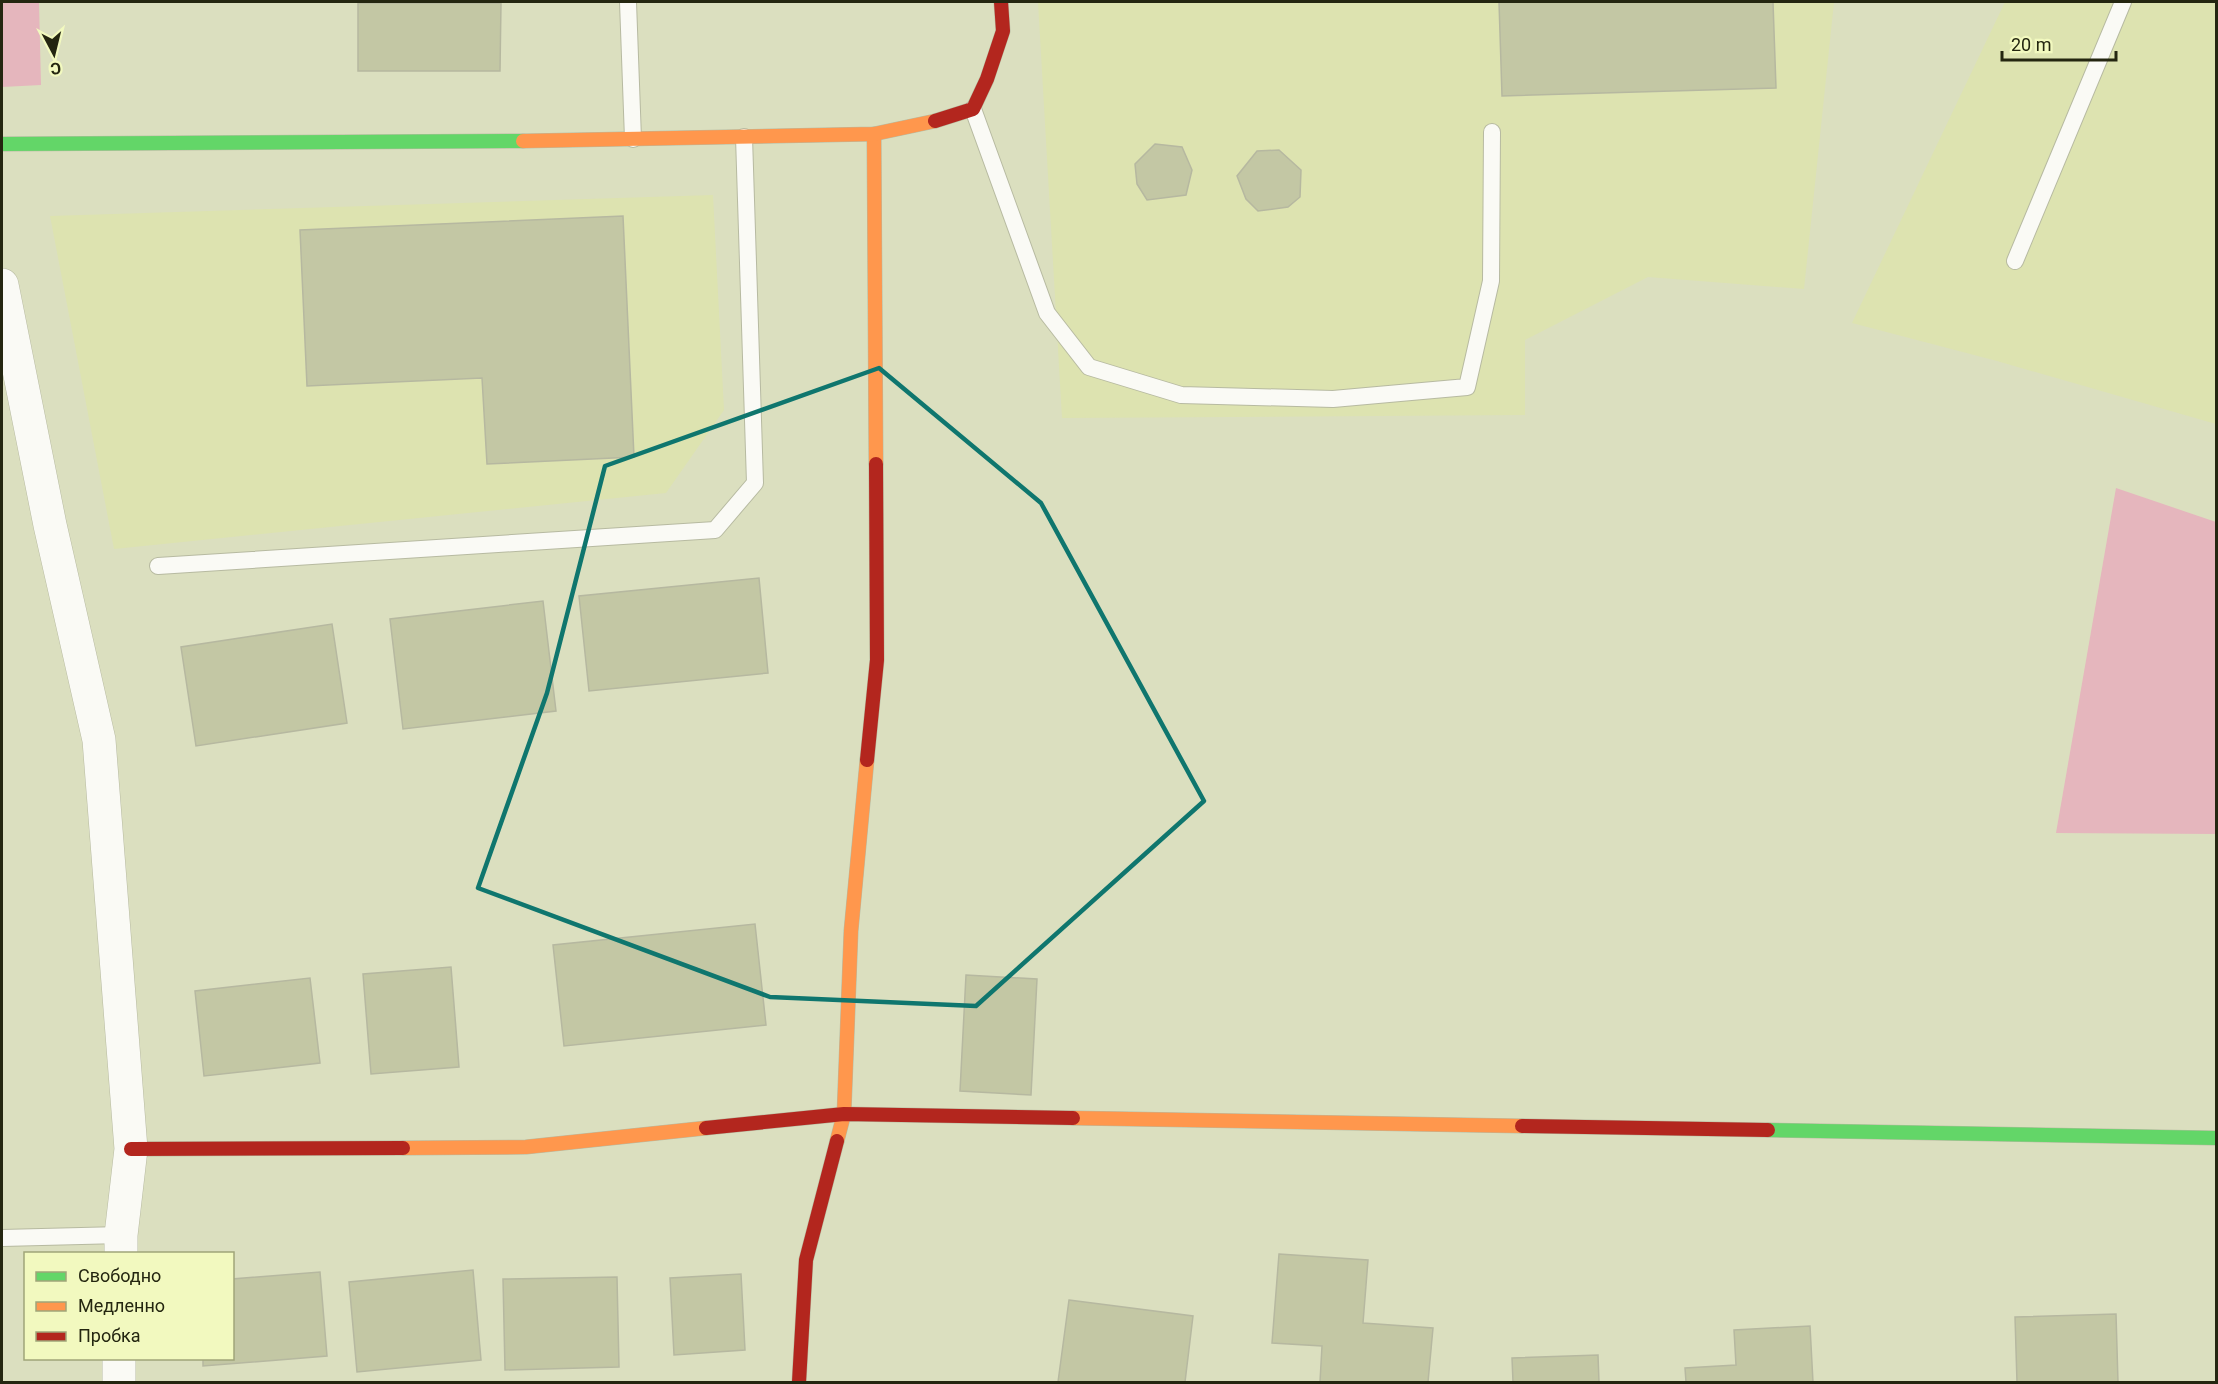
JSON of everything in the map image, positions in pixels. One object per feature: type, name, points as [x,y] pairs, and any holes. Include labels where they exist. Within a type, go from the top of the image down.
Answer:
[{"type":"street","points":[[2,144],[633,139],[874,134],[925,124],[973,109],[987,80],[1003,31],[1001,2]]},
{"type":"street","points":[[799,1383],[806,1260],[844,1114],[851,931],[877,660],[874,134]]},
{"type":"street","points":[[2,285],[50,525],[99,740],[131,1149],[121,1244]]},
{"type":"street","points":[[131,1149],[526,1147],[844,1114],[2217,1138]]},
{"type":"street","points":[[119,1360],[119,1383]]},
{"type":"lane","points":[[628,2],[633,139]]},
{"type":"lane","points":[[2015,261],[2123,2]]},
{"type":"lane","points":[[973,109],[1047,313],[1089,367],[1181,395],[1333,399],[1467,387],[1491,281],[1492,132]]},
{"type":"lane","points":[[158,566],[715,530],[755,483],[744,137]]},
{"type":"lane","points":[[2,1238],[121,1244]]},
{"type":"highlighted area","points":[[879,368],[1041,503],[1204,801],[976,1006],[770,997],[478,888],[547,693],[605,466]]},
{"type":"shaded area","points":[[2,2],[39,2],[41,85],[2,87]]},
{"type":"shaded area","points":[[1038,2],[1834,2],[1804,289],[1648,277],[1525,340],[1525,415],[1062,418]]},
{"type":"shaded area","points":[[2005,2],[2216,2],[2216,424],[1997,361],[1852,323]]},
{"type":"shaded area","points":[[713,195],[724,410],[666,493],[114,549],[50,216]]},
{"type":"shaded area","points":[[2116,488],[2216,522],[2216,834],[2056,833]]},
{"type":"building","points":[[1499,2],[1773,2],[1776,88],[1502,96]]},
{"type":"building","points":[[358,3],[501,3],[500,71],[358,71]]},
{"type":"building","points":[[1155,144],[1182,147],[1192,170],[1186,195],[1147,200],[1137,184],[1135,164]]},
{"type":"building","points":[[1279,150],[1301,170],[1300,197],[1288,207],[1258,211],[1246,199],[1237,176],[1257,151]]},
{"type":"building","points":[[623,216],[634,457],[487,464],[482,378],[307,386],[300,230]]},
{"type":"building","points":[[759,578],[768,673],[589,691],[579,596]]},
{"type":"building","points":[[543,601],[556,711],[403,729],[390,619]]},
{"type":"building","points":[[332,624],[347,723],[196,746],[181,647]]},
{"type":"building","points":[[755,924],[766,1025],[564,1046],[553,945]]},
{"type":"building","points":[[451,967],[459,1067],[371,1074],[363,974]]},
{"type":"building","points":[[966,975],[1037,979],[1031,1095],[960,1091]]},
{"type":"building","points":[[310,978],[320,1063],[204,1076],[195,991]]},
{"type":"building","points":[[1279,1254],[1368,1260],[1363,1323],[1433,1328],[1428,1382],[1320,1382],[1322,1346],[1272,1343]]},
{"type":"building","points":[[473,1270],[481,1360],[357,1372],[349,1282]]},
{"type":"building","points":[[320,1272],[327,1356],[203,1366],[203,1360],[234,1360],[234,1279]]},
{"type":"building","points":[[741,1274],[745,1350],[674,1355],[670,1278]]},
{"type":"building","points":[[617,1277],[619,1367],[505,1370],[503,1279]]},
{"type":"building","points":[[1069,1300],[1193,1316],[1185,1382],[1058,1382]]},
{"type":"building","points":[[2116,1314],[2118,1382],[2017,1382],[2015,1317]]},
{"type":"building","points":[[1810,1326],[1813,1382],[1686,1382],[1685,1368],[1736,1365],[1734,1330]]},
{"type":"building","points":[[1598,1355],[1599,1382],[1513,1382],[1512,1358]]},
{"type":"traffic: fast","points":[[2,144],[523,141]]},
{"type":"traffic: fast","points":[[1768,1130],[2216,1138]]},
{"type":"traffic: slow","points":[[523,141],[874,134],[935,121]]},
{"type":"traffic: slow","points":[[874,134],[876,464]]},
{"type":"traffic: slow","points":[[837,1141],[844,1114],[851,931],[867,760]]},
{"type":"traffic: slow","points":[[1073,1118],[1522,1126]]},
{"type":"traffic: slow","points":[[403,1148],[526,1147],[706,1128]]},
{"type":"traffic: jam","points":[[935,121],[973,109],[987,79],[1003,31],[1001,2]]},
{"type":"traffic: jam","points":[[867,760],[877,660],[876,464]]},
{"type":"traffic: jam","points":[[706,1128],[844,1114],[1073,1118]]},
{"type":"traffic: jam","points":[[1522,1126],[1768,1130]]},
{"type":"traffic: jam","points":[[799,1382],[806,1260],[837,1141]]},
{"type":"traffic: jam","points":[[131,1149],[403,1148]]}]
